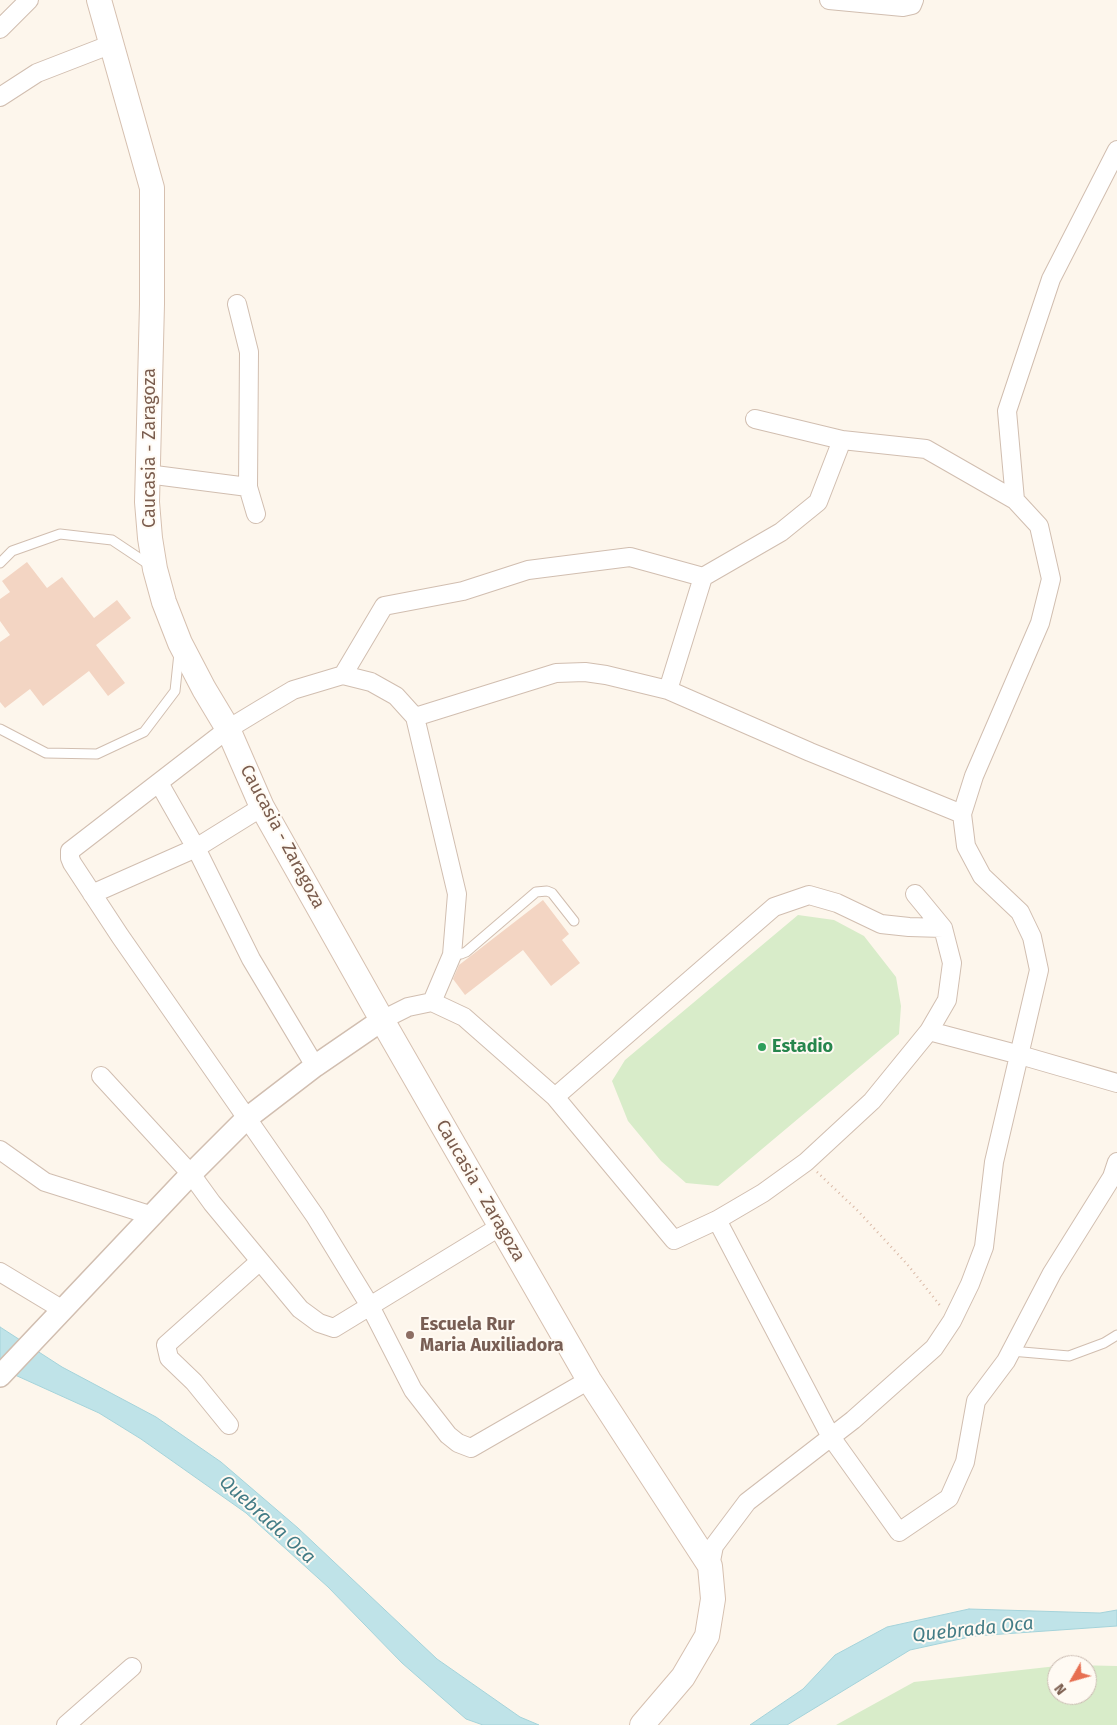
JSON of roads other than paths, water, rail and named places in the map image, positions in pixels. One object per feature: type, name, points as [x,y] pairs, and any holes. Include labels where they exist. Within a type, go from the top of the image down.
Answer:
[{"type":"main road","name":"Caucasia - Zaragoza","points":[[99,0],[152,188],[152,304],[148,474],[150,538],[164,602],[180,643],[228,729],[262,807],[382,1020],[589,1380],[710,1566]]},
{"type":"main road","points":[[642,1725],[684,1677],[707,1636],[713,1599],[710,1566]]},
{"type":"street","points":[[0,29],[29,0]]},
{"type":"street","points":[[829,0],[903,7],[912,4],[914,0]]},
{"type":"street","points":[[0,97],[37,72],[112,44]]},
{"type":"street","points":[[1015,500],[1007,411],[1051,280],[1117,150]]},
{"type":"street","points":[[237,304],[249,352],[248,488],[256,514]]},
{"type":"street","points":[[710,1566],[714,1546],[747,1502],[853,1420],[934,1348],[952,1321],[970,1284],[984,1247],[994,1162],[1039,970],[1032,937],[1020,912],[982,876],[966,846],[962,814],[974,776],[1040,622],[1051,579],[1039,526],[1015,500],[926,449],[842,440],[755,419]]},
{"type":"street","points":[[668,690],[703,577],[781,532],[818,502],[842,440]]},
{"type":"street","points":[[148,474],[248,488]]},
{"type":"street","points":[[344,675],[384,606],[463,591],[528,570],[630,557],[703,577]]},
{"type":"street","points":[[416,717],[556,673],[585,672],[606,675],[668,690],[810,752],[962,814]]},
{"type":"street","points":[[432,1002],[452,955],[457,894],[416,717],[396,696],[371,682],[344,675],[293,690],[228,729],[70,851],[72,863],[92,894],[162,998],[315,1216],[370,1306],[413,1390],[448,1435],[458,1443],[471,1448],[589,1380]]},
{"type":"street","points":[[159,783],[196,848],[251,959],[315,1066]]},
{"type":"street","points":[[92,894],[196,848],[262,807]]},
{"type":"street","points":[[0,1376],[191,1174],[246,1119],[315,1066],[382,1020],[408,1007],[432,1002],[464,1017],[555,1097],[674,1240],[718,1220],[763,1193],[806,1162],[872,1101],[929,1031],[947,1000],[952,963],[943,928],[915,894]]},
{"type":"street","points":[[555,1097],[774,907],[808,895],[837,903],[881,924],[943,928]]},
{"type":"street","points":[[929,1031],[1117,1083]]},
{"type":"street","points":[[101,1076],[191,1174],[212,1203],[300,1309],[319,1323],[334,1328],[501,1226]]},
{"type":"street","points":[[0,1150],[45,1182],[153,1216]]},
{"type":"street","points":[[718,1220],[831,1437],[899,1532],[949,1498],[965,1462],[976,1401],[1006,1361],[1052,1273],[1112,1177],[1117,1162]]},
{"type":"street","points":[[229,1424],[194,1382],[169,1358],[166,1345],[260,1261]]},
{"type":"street","points":[[0,1272],[63,1310]]},
{"type":"street","points":[[66,1725],[132,1667]]},
{"type":"lane","points":[[0,563],[12,551],[60,534],[112,540],[156,568]]},
{"type":"lane","points":[[0,729],[46,753],[97,754],[144,732],[175,691],[180,643]]},
{"type":"lane","points":[[452,955],[466,952],[536,892],[547,891],[552,893],[574,921]]},
{"type":"lane","points":[[1011,1351],[1069,1356],[1117,1335]]},
{"type":"water","name":"Quebrada Oca","points":[[0,1327],[62,1367],[156,1417],[221,1462],[298,1528],[437,1659],[520,1717],[539,1725],[483,1725],[466,1719],[402,1663],[328,1587],[246,1513],[141,1439],[99,1413],[15,1375],[0,1365]]},
{"type":"water","name":"Quebrada Oca","points":[[969,1609],[1100,1613],[1117,1610],[1117,1626],[974,1636],[910,1650],[787,1725],[750,1725],[803,1689],[835,1655],[887,1627]]},
{"type":"place","name":"Estadio","points":[[762,1047]]},
{"type":"place","name":"Escuela Rur Maria Auxiliadora","points":[[410,1335]]}]
